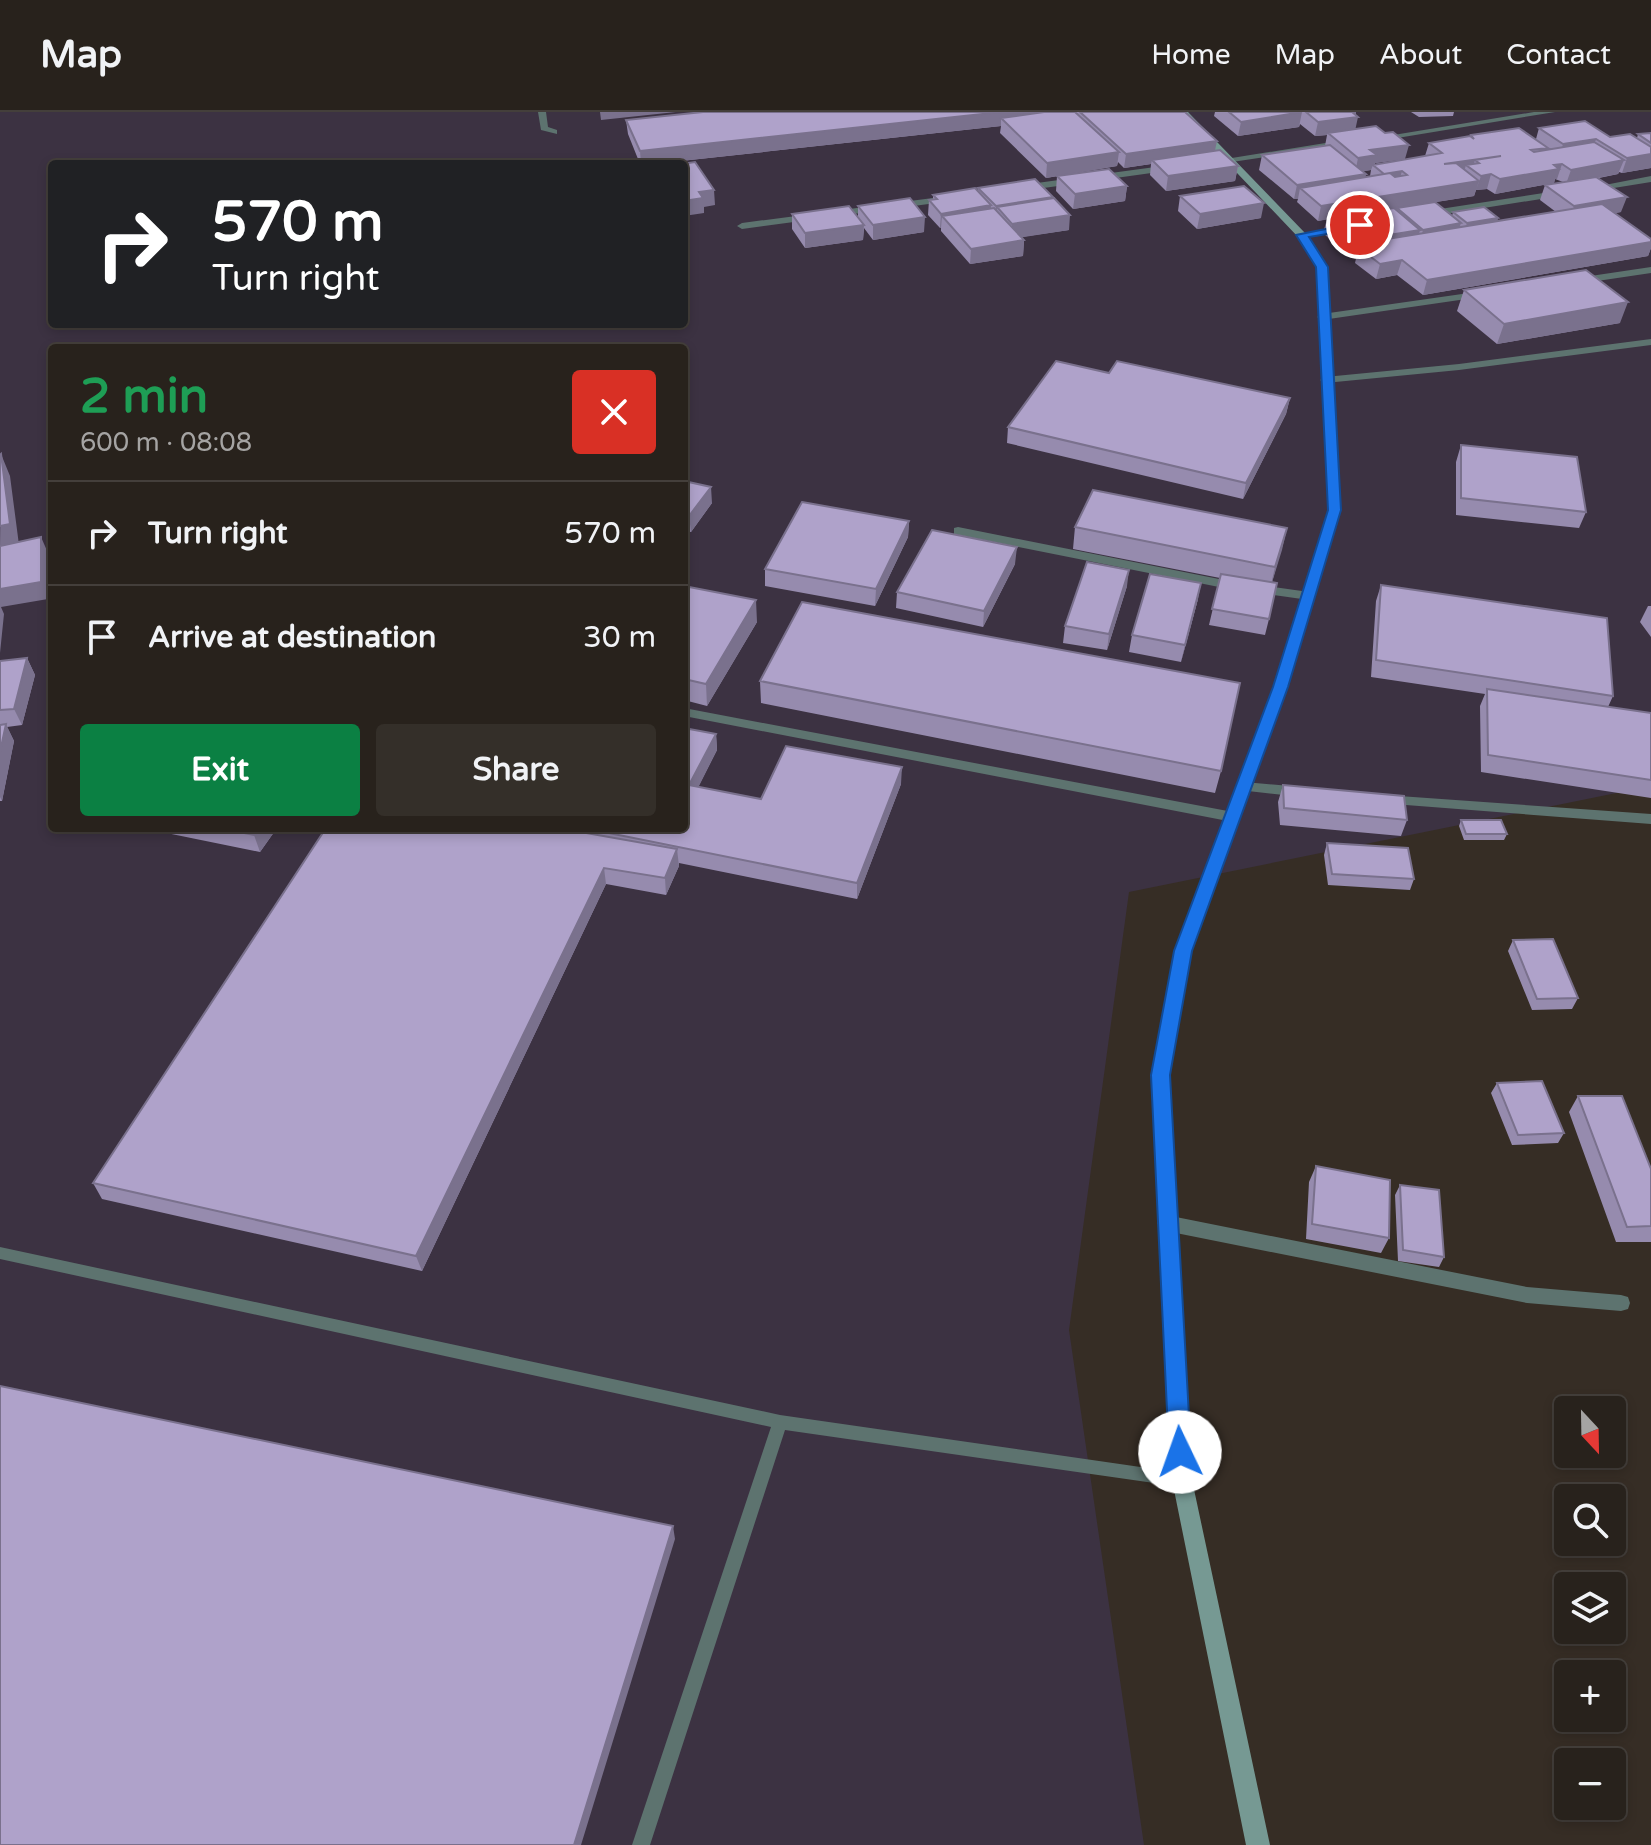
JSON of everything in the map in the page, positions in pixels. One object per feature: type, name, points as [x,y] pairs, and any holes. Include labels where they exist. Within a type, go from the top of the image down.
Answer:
[{"type":"street","points":[[542,112],[544,128],[554,132]]},
{"type":"street","points":[[1183,112],[1302,235],[1322,267],[1325,380],[1335,510],[1281,687],[1183,951],[1160,1075],[1182,1480],[1258,1845]]},
{"type":"street","points":[[1366,140],[1551,112]]},
{"type":"street","points":[[1199,164],[1350,142]]},
{"type":"street","points":[[1011,190],[1183,166]]},
{"type":"street","points":[[1408,218],[1651,179]]},
{"type":"street","points":[[742,226],[964,196]]},
{"type":"street","points":[[1302,235],[1363,225]]},
{"type":"street","points":[[1557,284],[1651,270]]},
{"type":"street","points":[[1322,317],[1495,292]]},
{"type":"street","points":[[1325,380],[1459,367],[1651,342]]},
{"type":"street","points":[[958,531],[1224,584],[1309,596]]},
{"type":"street","points":[[688,713],[1233,817]]},
{"type":"street","points":[[1244,787],[1315,793]]},
{"type":"street","points":[[1374,799],[1651,819]]},
{"type":"street","points":[[1166,1223],[1527,1295],[1621,1303]]},
{"type":"lane","points":[[0,1253],[780,1422],[1182,1480]]},
{"type":"lane","points":[[641,1845],[780,1422]]},
{"type":"shaded area","points":[[0,112],[1651,112],[1651,786],[1129,892],[1069,1330],[1144,1845],[0,1845]]},
{"type":"building","points":[[703,112],[1001,112],[640,151],[626,120]]},
{"type":"building","points":[[1044,112],[1075,112],[1119,152],[1047,163],[1001,118]]},
{"type":"building","points":[[1080,112],[1185,112],[1217,141],[1126,154]]},
{"type":"building","points":[[1229,112],[1302,112],[1241,122]]},
{"type":"building","points":[[1306,112],[1352,112],[1358,117],[1318,122]]},
{"type":"building","points":[[1585,121],[1610,137],[1630,134],[1651,147],[1651,154],[1627,158],[1596,139],[1563,144],[1539,128]]},
{"type":"building","points":[[1376,126],[1385,133],[1393,132],[1409,145],[1370,150],[1377,155],[1358,158],[1328,133]]},
{"type":"building","points":[[1519,128],[1548,148],[1531,150],[1534,152],[1594,142],[1624,160],[1571,170],[1562,164],[1554,165],[1559,169],[1500,179],[1491,174],[1481,176],[1466,165],[1479,163],[1475,160],[1501,156],[1444,164],[1456,163],[1479,181],[1321,206],[1300,188],[1384,174],[1373,165],[1442,153],[1429,143],[1470,136],[1474,139],[1471,135]],"holes":[[[1402,171],[1407,175],[1395,177],[1390,173]]]},
{"type":"building","points":[[1651,133],[1651,143],[1638,134]]},
{"type":"building","points":[[1330,145],[1366,174],[1297,185],[1262,155]]},
{"type":"building","points":[[1220,150],[1238,166],[1168,176],[1152,160]]},
{"type":"building","points":[[695,162],[714,190],[699,192],[703,198],[688,200],[688,163]]},
{"type":"building","points":[[1109,169],[1127,186],[1075,194],[1057,176]]},
{"type":"building","points":[[1596,177],[1627,197],[1574,206],[1545,185]]},
{"type":"building","points":[[1035,179],[1053,197],[996,206],[978,188]]},
{"type":"building","points":[[1244,186],[1264,203],[1200,214],[1180,196]]},
{"type":"building","points":[[975,188],[991,205],[941,214],[929,200],[937,199],[933,195]]},
{"type":"building","points":[[910,198],[925,217],[873,225],[858,206]]},
{"type":"building","points":[[1054,198],[1070,215],[1012,224],[997,207]]},
{"type":"building","points":[[1435,202],[1461,223],[1423,230],[1397,208]]},
{"type":"building","points":[[1602,204],[1651,242],[1427,280],[1402,260],[1380,264],[1358,247],[1385,243],[1381,240]]},
{"type":"building","points":[[849,206],[864,225],[805,233],[792,214]]},
{"type":"building","points":[[1484,207],[1498,218],[1467,223],[1453,212]]},
{"type":"building","points":[[994,208],[1024,240],[971,249],[942,216]]},
{"type":"building","points":[[1394,208],[1420,230],[1352,241],[1327,218]]},
{"type":"building","points":[[1586,270],[1628,302],[1504,324],[1464,290]]},
{"type":"building","points":[[1056,361],[1109,373],[1117,361],[1290,398],[1246,483],[1008,427]]},
{"type":"building","points":[[1461,445],[1577,457],[1586,512],[1461,498]]},
{"type":"building","points":[[0,455],[10,524],[0,526]]},
{"type":"building","points":[[688,482],[711,487],[689,516]]},
{"type":"building","points":[[1093,490],[1287,528],[1275,567],[1075,527]]},
{"type":"building","points":[[802,502],[909,521],[876,589],[765,569]]},
{"type":"building","points":[[932,530],[1017,547],[984,611],[897,592]]},
{"type":"building","points":[[41,537],[41,582],[0,589],[0,546]]},
{"type":"building","points":[[1087,562],[1129,570],[1109,634],[1065,626]]},
{"type":"building","points":[[1150,574],[1201,583],[1185,645],[1132,635]]},
{"type":"building","points":[[1221,574],[1277,583],[1269,619],[1212,609]]},
{"type":"building","points":[[1381,585],[1607,618],[1613,696],[1376,660]]},
{"type":"building","points":[[688,587],[756,600],[706,684],[688,680]]},
{"type":"building","points":[[802,602],[1240,683],[1221,771],[760,681]]},
{"type":"building","points":[[27,658],[14,709],[0,710],[0,661]]},
{"type":"building","points":[[1487,689],[1651,713],[1651,780],[1488,755]]},
{"type":"building","points":[[6,724],[0,752],[0,725]]},
{"type":"building","points":[[688,729],[716,734],[689,785],[761,799],[786,746],[902,767],[857,883],[604,832],[688,832]]},
{"type":"building","points":[[1283,785],[1404,796],[1407,820],[1284,808]]},
{"type":"building","points":[[1461,820],[1501,820],[1507,834],[1466,834]]},
{"type":"building","points":[[323,832],[581,832],[677,849],[665,878],[604,868],[416,1256],[93,1183]]},
{"type":"building","points":[[1327,843],[1408,848],[1414,879],[1332,874]]},
{"type":"building","points":[[1553,939],[1578,998],[1537,999],[1513,940]]},
{"type":"building","points":[[1542,1081],[1564,1133],[1518,1135],[1497,1083]]},
{"type":"building","points":[[1578,1096],[1622,1096],[1651,1169],[1651,1226],[1627,1227]]},
{"type":"building","points":[[1316,1166],[1390,1180],[1389,1238],[1312,1224]]},
{"type":"building","points":[[1400,1185],[1439,1190],[1444,1257],[1403,1250]]},
{"type":"building","points":[[0,1386],[673,1526],[574,1845],[0,1845]]},
{"type":"route","points":[[1180,1452],[1160,1075],[1183,951],[1281,687],[1335,510],[1325,380],[1322,267],[1302,235],[1360,225]]}]
